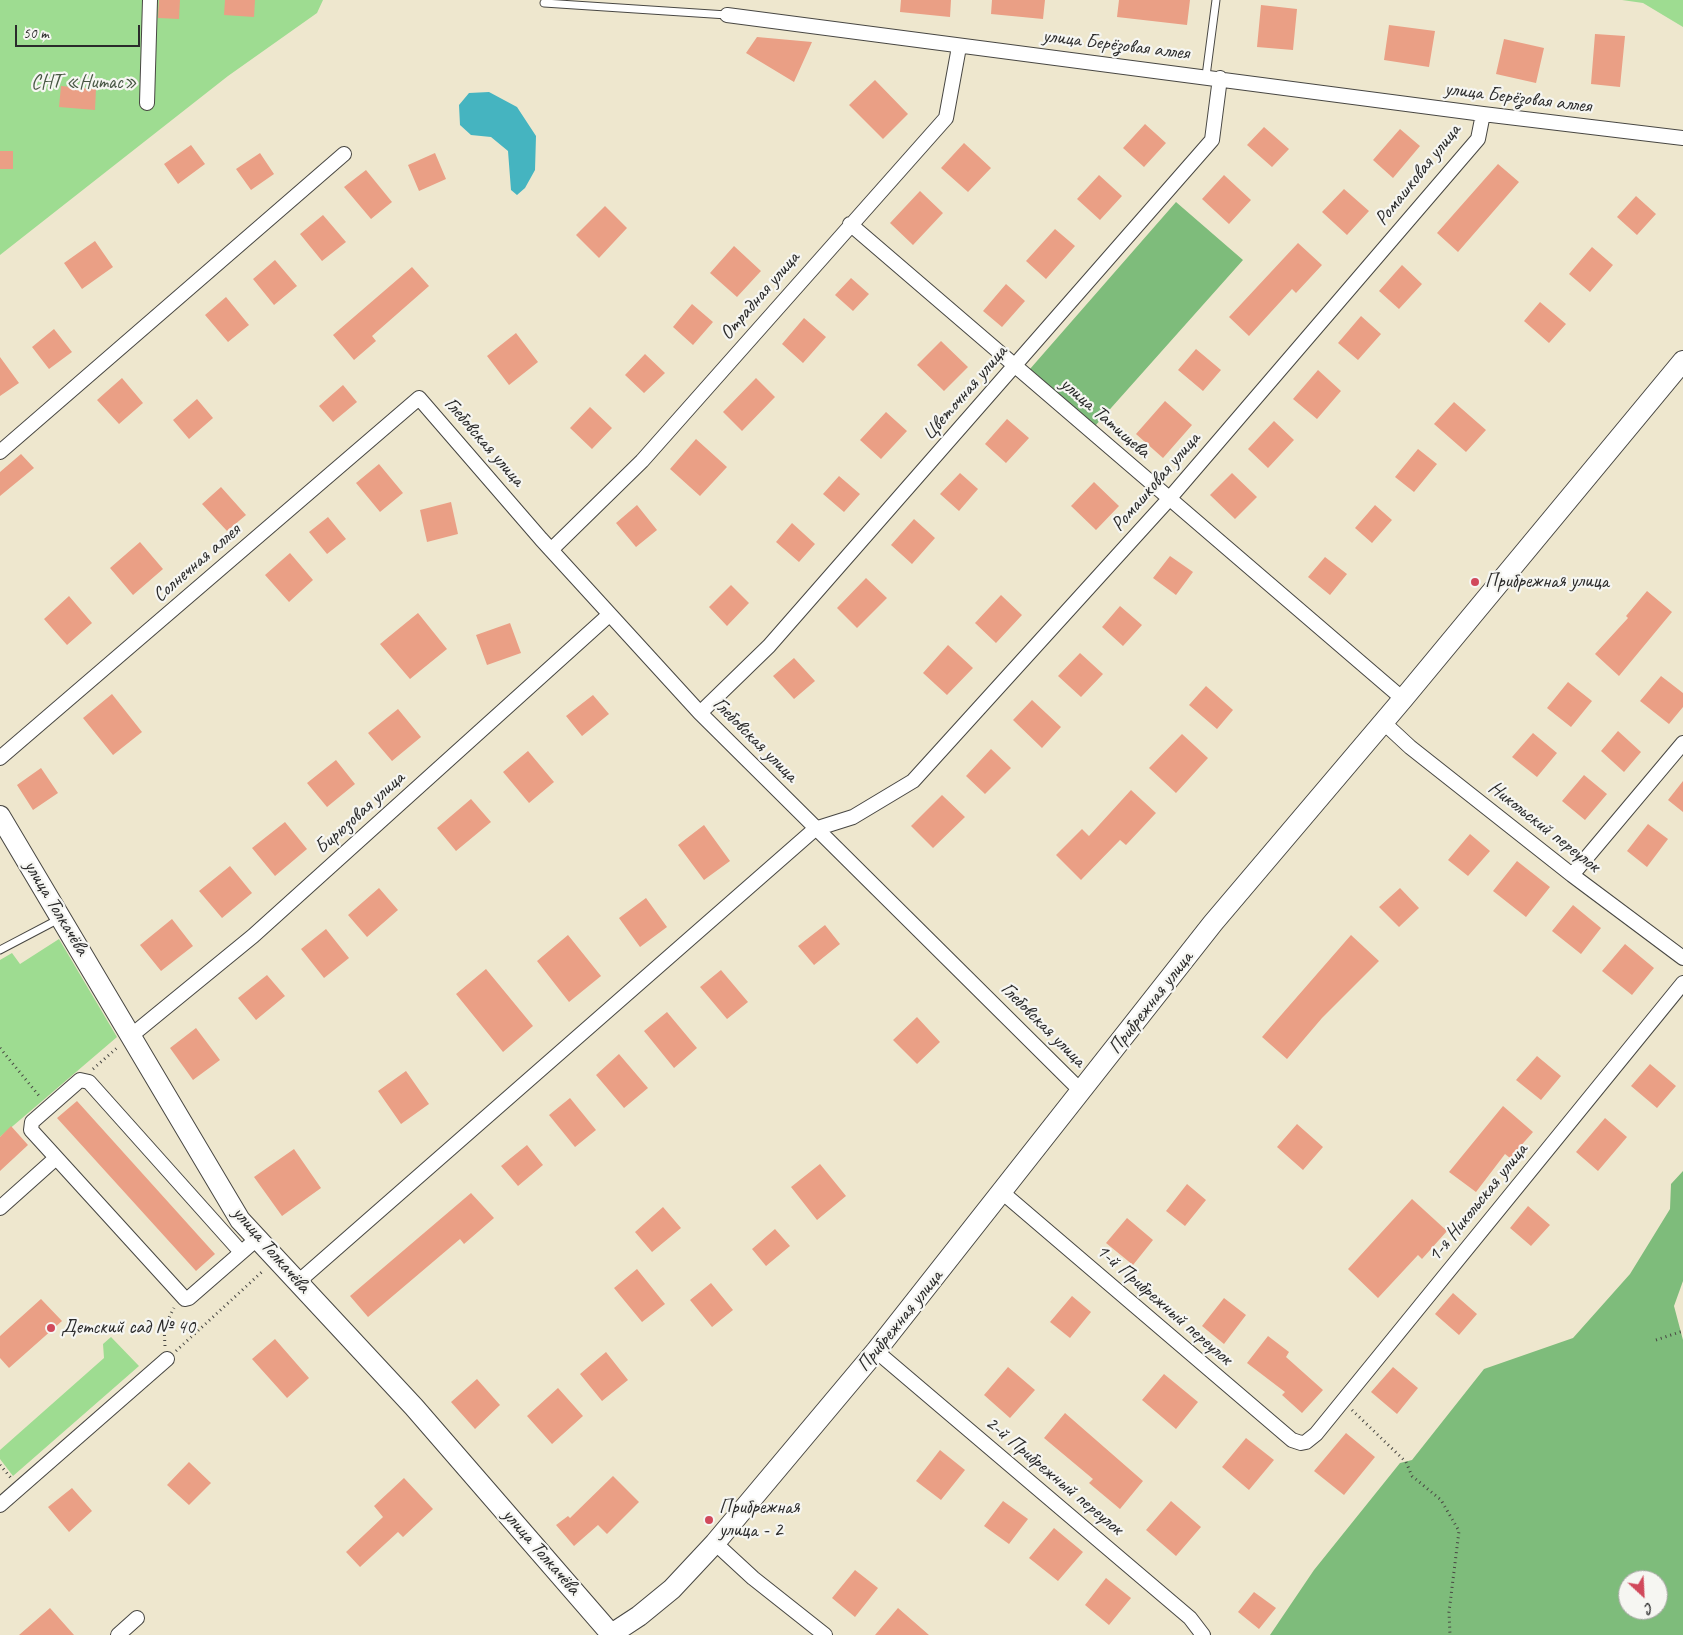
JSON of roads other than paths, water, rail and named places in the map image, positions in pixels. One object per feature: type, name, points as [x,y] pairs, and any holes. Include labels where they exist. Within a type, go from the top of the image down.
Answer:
[{"type":"street","points":[[147,103],[150,0]]},
{"type":"street","name":"улица Берёзовая аллея","points":[[727,15],[958,47],[1206,76],[1483,114],[1683,138]]},
{"type":"street","name":"Отрадная улица","points":[[551,550],[642,461],[850,224],[946,118],[958,47]]},
{"type":"street","name":"Цветочная улица","points":[[700,713],[769,646],[1212,140],[1220,78]]},
{"type":"street","name":"Ромашковая улица","points":[[815,829],[853,817],[913,781],[1168,499],[1478,139],[1483,114]]},
{"type":"street","points":[[0,452],[344,154]]},
{"type":"street","name":"улица Татищева","points":[[850,224],[1403,699]]},
{"type":"street","name":"Прибрежная улица","points":[[610,1635],[639,1616],[672,1589],[715,1543],[876,1351],[1003,1193],[1219,916],[1403,699],[1683,361]]},
{"type":"street","name":"Глебовская улица","points":[[420,398],[551,550],[700,713],[1082,1092]]},
{"type":"street","name":"Солнечная аллея","points":[[0,758],[420,398]]},
{"type":"street","name":"Бирюзовая улица","points":[[132,1035],[254,936],[609,615]]},
{"type":"street","name":"Никольский переулок","points":[[1383,722],[1410,747],[1572,876],[1683,958]]},
{"type":"street","points":[[1572,876],[1683,744]]},
{"type":"street","name":"улица Толкачёва","points":[[0,816],[132,1035],[206,1166],[240,1220],[420,1414],[610,1635]]},
{"type":"street","points":[[298,1282],[815,829]]},
{"type":"street","name":"1-я Никольская улица","points":[[1301,1443],[1316,1434],[1683,982]]},
{"type":"street","points":[[241,1252],[89,1082],[80,1080],[48,1107],[30,1126],[31,1130],[184,1299],[189,1298],[258,1238]]},
{"type":"street","points":[[0,1208],[56,1158]]},
{"type":"street","name":"1-й Прибрежный переулок","points":[[1003,1193],[1292,1440],[1301,1443]]},
{"type":"street","name":"2-й Прибрежный переулок","points":[[876,1351],[1190,1618],[1203,1635]]},
{"type":"street","points":[[0,1505],[167,1360]]},
{"type":"street","points":[[715,1543],[753,1578],[825,1635]]},
{"type":"street","points":[[118,1635],[137,1618]]},
{"type":"lane","points":[[1206,76],[1216,0]]},
{"type":"lane","name":"улица Берёзовая аллея","points":[[544,3],[727,15]]},
{"type":"lane","points":[[0,950],[61,917]]},
{"type":"water","points":[[489,92],[517,107],[536,136],[535,170],[525,188],[517,195],[511,190],[508,151],[491,137],[471,135],[460,125],[459,105],[469,93]]},
{"type":"place","name":"Прибрежная улица","points":[[1475,582]]},
{"type":"place","name":"Детский сад № 40","points":[[51,1328]]},
{"type":"place","name":"Прибрежная улица - 2","points":[[709,1520]]},
{"type":"park label","name":"СНТ «Нитас»","points":[[84,83]]}]
